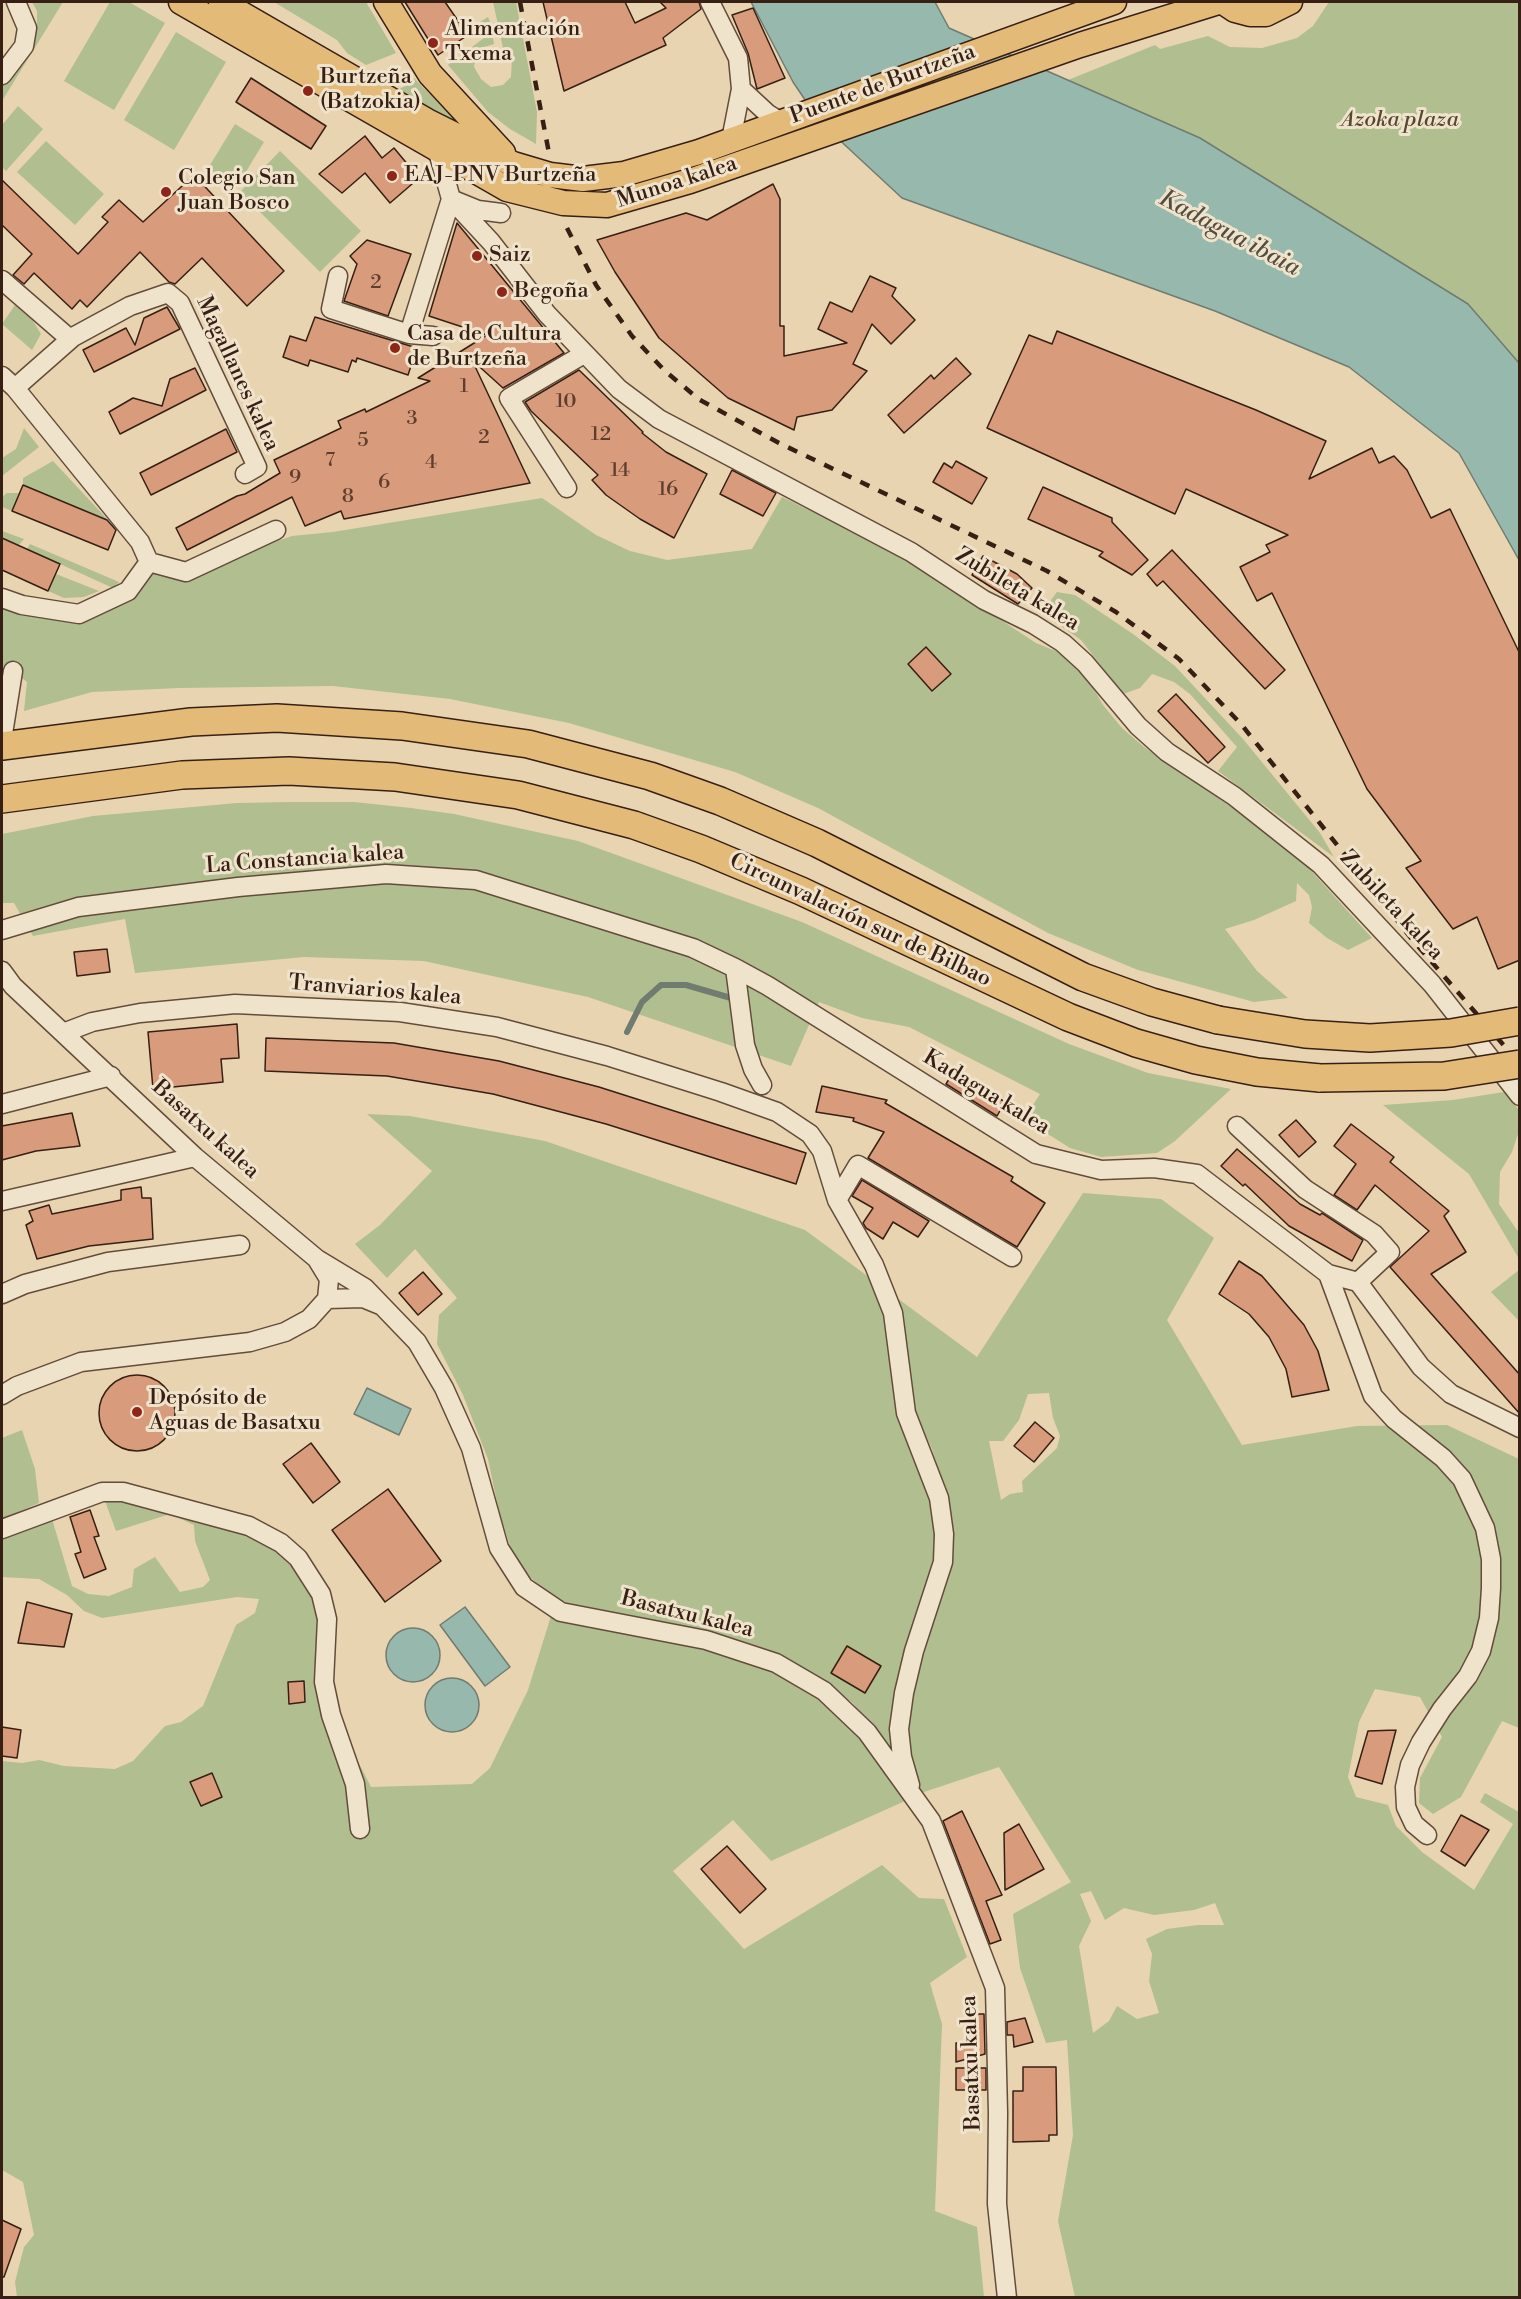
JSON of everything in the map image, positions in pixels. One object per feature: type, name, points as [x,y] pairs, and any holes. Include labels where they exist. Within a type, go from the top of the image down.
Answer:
[{"type":"highway","name":"Circunvalación sur de Bilbao","points":[[2,746],[191,722],[277,718],[355,721],[457,732],[528,744],[650,776],[779,825],[1083,977],[1152,1002],[1218,1020],[1305,1034],[1370,1038],[1451,1033],[1520,1021]]},
{"type":"highway","name":"Circunvalación sur de Bilbao","points":[[2,799],[182,775],[289,771],[395,777],[518,795],[634,825],[801,891],[1068,1017],[1136,1043],[1196,1060],[1257,1072],[1320,1078],[1444,1076],[1520,1064]]},
{"type":"main road","name":"Munoa kalea","points":[[181,2],[438,152],[507,189],[527,195],[563,203],[607,205],[690,181],[790,145]]},
{"type":"main road","name":"Munoa kalea","points":[[221,2],[427,121],[513,164],[550,175],[583,179],[624,174],[731,140]]},
{"type":"main road","points":[[386,2],[430,74],[513,164]]},
{"type":"main road","name":"Puente de Burtzeña","points":[[731,140],[1114,2]]},
{"type":"main road","name":"Puente de Burtzeña","points":[[790,145],[1050,55],[1218,2]]},
{"type":"main road","points":[[1223,2],[1235,10],[1250,14],[1266,14],[1290,2]]},
{"type":"street","points":[[2,75],[24,46],[26,37],[27,28],[16,2]]},
{"type":"street","points":[[710,2],[738,58],[741,89],[731,140]]},
{"type":"street","points":[[741,89],[768,114],[782,122]]},
{"type":"street","points":[[409,334],[451,199],[438,152]]},
{"type":"street","points":[[491,242],[492,225],[501,213],[527,195]]},
{"type":"street","points":[[451,199],[478,210],[501,213]]},
{"type":"street","name":"Zubileta kalea","points":[[451,199],[491,242],[547,314],[584,354],[619,389],[659,419],[911,552],[984,600],[1033,624],[1063,643],[1092,671],[1138,726],[1167,752],[1242,802],[1321,865],[1424,976],[1520,1096]]},
{"type":"street","points":[[338,276],[331,309],[409,334],[433,336]]},
{"type":"street","points":[[2,280],[70,339]]},
{"type":"street","name":"Magallanes kalea","points":[[148,562],[140,542],[8,382],[70,339],[112,315],[151,297],[168,293],[180,303],[257,467],[245,474]]},
{"type":"street","points":[[567,488],[509,398],[584,354]]},
{"type":"street","points":[[2,598],[22,605],[79,614],[128,591],[148,562],[186,572],[276,530]]},
{"type":"street","points":[[2,740],[13,670]]},
{"type":"street","name":"La Constancia kalea","points":[[6,928],[78,907],[238,887],[386,874],[476,880],[693,948],[735,968]]},
{"type":"street","points":[[735,968],[745,1045],[753,1069],[762,1085]]},
{"type":"street","name":"Kadagua kalea","points":[[735,968],[768,986],[1036,1154],[1101,1170],[1154,1168],[1197,1174],[1328,1274]]},
{"type":"street","name":"Basatxu kalea","points":[[5,980],[111,1076],[195,1157],[317,1259],[365,1288],[417,1342],[444,1388],[471,1448],[498,1548],[524,1587],[561,1611],[706,1640],[776,1663],[824,1691],[867,1732],[931,1821],[995,1988],[998,2204],[1007,2298]]},
{"type":"street","name":"Tranviarios kalea","points":[[63,1033],[92,1022],[140,1013],[235,1004],[400,1012],[497,1027],[607,1056],[777,1112],[810,1134],[822,1151],[837,1200]]},
{"type":"street","points":[[2,1104],[111,1076]]},
{"type":"street","points":[[1237,1126],[1305,1189],[1374,1234],[1390,1252],[1358,1282]]},
{"type":"street","points":[[2,1201],[51,1187],[195,1157]]},
{"type":"street","points":[[913,1796],[902,1757],[899,1729],[904,1693],[914,1651],[943,1562],[944,1534],[939,1498],[906,1413],[893,1313],[874,1265],[837,1200],[858,1165],[1012,1257]]},
{"type":"street","points":[[2,1294],[25,1284],[108,1262],[240,1245]]},
{"type":"street","points":[[2,1395],[17,1386],[81,1362],[250,1342],[285,1332],[309,1319],[327,1299],[329,1279],[317,1259]]},
{"type":"street","points":[[1328,1274],[1358,1282],[1421,1367],[1451,1394],[1520,1428]]},
{"type":"street","points":[[1328,1274],[1372,1396],[1394,1419],[1443,1458],[1462,1479],[1485,1528],[1491,1559],[1489,1618],[1481,1651],[1468,1677],[1442,1709],[1421,1742],[1410,1765],[1405,1787],[1406,1807],[1414,1824],[1427,1835]]},
{"type":"street","points":[[327,1299],[363,1298],[382,1306]]},
{"type":"street","points":[[2,1529],[102,1492],[123,1492],[249,1526],[281,1543],[298,1558],[321,1594],[327,1618],[324,1682],[331,1715],[355,1784],[360,1829]]},
{"type":"green space","points":[[32,2],[63,2],[2,101],[2,83],[37,29],[37,11]]},
{"type":"green space","points":[[110,2],[129,2],[165,23],[114,110],[64,81]]},
{"type":"green space","points":[[274,2],[366,2],[396,53],[366,65],[347,53],[337,40]]},
{"type":"green space","points":[[493,2],[516,2],[537,112],[536,144],[510,129],[488,112],[448,65],[488,35],[480,22],[488,17],[494,44],[481,48],[476,53],[474,67],[481,79],[491,87],[503,85],[511,77],[512,58],[503,48]]},
{"type":"green space","name":"Azoka plaza","points":[[1329,2],[1519,2],[1519,363],[1468,304],[1068,80],[1155,45],[1160,49],[1208,36],[1230,47],[1262,48],[1297,38],[1313,26]]},
{"type":"green space","points":[[176,32],[226,62],[174,150],[124,120]]},
{"type":"green space","points":[[414,78],[457,122],[397,90],[412,83]]},
{"type":"green space","points":[[18,106],[43,129],[6,171],[2,167],[2,125]]},
{"type":"green space","points":[[235,124],[264,142],[236,188],[207,170]]},
{"type":"green space","points":[[46,141],[104,194],[75,225],[17,172]]},
{"type":"green space","points":[[280,151],[361,231],[320,272],[240,192]]},
{"type":"green space","points":[[15,305],[33,321],[41,334],[32,350],[2,324]]},
{"type":"green space","points":[[24,428],[39,447],[2,476],[2,458],[16,449]]},
{"type":"green space","points":[[53,461],[108,520],[23,485],[23,478]]},
{"type":"green space","points":[[7,493],[19,493],[12,511],[2,507],[2,497]]},
{"type":"green space","points":[[782,497],[900,554],[1036,643],[1058,652],[1085,674],[1103,705],[1122,728],[1144,747],[1269,833],[1306,865],[1372,938],[1348,950],[1327,938],[1309,923],[1312,907],[1309,895],[1297,883],[1296,901],[1254,920],[1225,929],[1257,971],[1288,998],[1254,1002],[1138,970],[1048,933],[818,808],[735,772],[569,723],[450,699],[333,686],[179,688],[92,692],[24,711],[27,682],[13,671],[2,670],[2,598],[79,614],[128,591],[149,562],[186,572],[292,536],[333,532],[542,498],[596,535],[630,551],[667,560],[752,549]]},
{"type":"green space","points":[[2,531],[24,539],[19,545],[2,538]]},
{"type":"green space","points":[[30,544],[119,582],[113,588],[27,549]]},
{"type":"green space","points":[[56,574],[99,591],[84,597],[64,598],[48,591]]},
{"type":"green space","points":[[1057,592],[1075,595],[1175,666],[1243,739],[1320,833],[1334,857],[1218,771],[1237,747],[1190,694],[1174,682],[1152,674],[1140,688],[1123,694],[1081,640],[1051,619],[1051,600]]},
{"type":"green space","points":[[354,802],[411,808],[454,814],[578,841],[802,922],[1069,1044],[1148,1073],[1231,1089],[1175,1141],[1157,1153],[1101,1157],[1070,1148],[1024,1119],[1040,1094],[909,1027],[862,1018],[819,1002],[791,1066],[588,997],[424,961],[304,957],[135,973],[125,919],[33,936],[14,903],[2,903],[2,834],[93,816],[237,803]]},
{"type":"green space","points":[[1504,1092],[1519,1110],[1520,1128],[1512,1152],[1500,1172],[1499,1204],[1519,1233],[1519,1259],[1469,1174],[1383,1105],[1453,1100]]},
{"type":"green space","points":[[367,1114],[410,1116],[545,1141],[805,1230],[977,1357],[1083,1193],[1161,1199],[1214,1238],[1167,1320],[1242,1445],[1357,1426],[1447,1425],[1519,1459],[1519,1728],[1502,1721],[1461,1797],[1433,1814],[1419,1803],[1420,1778],[1442,1737],[1420,1697],[1375,1689],[1359,1722],[1348,1777],[1356,1797],[1388,1805],[1396,1826],[1422,1852],[1474,1890],[1513,1824],[1480,1802],[1485,1793],[1519,1812],[1519,2297],[1075,2297],[1058,2221],[1073,2135],[1067,2040],[1046,2043],[1020,1968],[1013,1914],[1071,1882],[999,1767],[921,1793],[911,1767],[905,1737],[907,1716],[918,1661],[948,1570],[952,1533],[948,1506],[932,1449],[914,1411],[901,1418],[935,1503],[940,1535],[935,1578],[907,1660],[895,1712],[893,1729],[901,1771],[853,1703],[804,1669],[757,1646],[714,1633],[572,1605],[551,1595],[531,1578],[512,1552],[499,1512],[488,1459],[463,1395],[437,1344],[439,1315],[457,1298],[415,1249],[387,1278],[355,1244],[380,1225],[432,1171]],"holes":[[[1049,1393],[1053,1418],[1060,1436],[1057,1448],[1022,1481],[1023,1492],[1010,1494],[1001,1500],[989,1441],[1003,1441],[1019,1420],[1028,1394]],[[1091,1891],[1105,1920],[1124,1908],[1154,1915],[1194,1910],[1215,1903],[1224,1925],[1198,1925],[1167,1929],[1146,1939],[1152,1954],[1149,1981],[1159,2013],[1137,2019],[1117,2006],[1109,2021],[1093,2033],[1079,1946],[1091,1921],[1080,1894]]]},
{"type":"green space","points":[[1519,1270],[1519,1321],[1491,1292]]},
{"type":"green space","points":[[22,1430],[35,1469],[39,1503],[2,1519],[2,1438]]},
{"type":"green space","points":[[124,1497],[241,1528],[316,1572],[335,1611],[318,1604],[317,1639],[331,1675],[343,1732],[371,1787],[472,1784],[490,1768],[528,1690],[551,1616],[674,1639],[784,1674],[818,1697],[854,1730],[905,1801],[771,1861],[733,1820],[673,1871],[744,1949],[882,1865],[919,1898],[944,1899],[967,1957],[930,1983],[942,2024],[935,2211],[977,2227],[984,2297],[17,2297],[15,2282],[24,2247],[34,2235],[23,2182],[2,2170],[2,1761],[22,1763],[39,1760],[64,1766],[115,1769],[133,1761],[165,1726],[181,1722],[203,1706],[236,1625],[255,1613],[259,1599],[237,1597],[102,1618],[84,1611],[67,1595],[39,1579],[2,1577],[2,1535],[52,1519],[72,1586],[88,1594],[109,1596],[132,1587],[134,1569],[155,1557],[180,1592],[203,1587],[210,1580],[195,1541],[194,1525],[170,1514],[116,1531],[105,1501]]},
{"type":"water","name":"Kadagua ibaia","points":[[751,2],[935,2],[949,28],[1200,138],[1468,304],[1519,363],[1519,560],[1459,453],[1349,367],[1215,311],[902,198],[820,122],[793,82]]},
{"type":"water","points":[[367,1388],[411,1409],[399,1435],[354,1414]]},
{"type":"water","points":[[465,1607],[510,1667],[485,1686],[440,1625]]},
{"type":"water","points":[[408,1628],[418,1628],[428,1632],[436,1640],[440,1655],[436,1670],[428,1678],[418,1682],[408,1682],[398,1678],[390,1670],[386,1660],[386,1650],[390,1640],[398,1632]]},
{"type":"water","points":[[447,1678],[457,1678],[467,1682],[475,1690],[479,1705],[475,1720],[467,1728],[457,1732],[447,1732],[437,1728],[429,1720],[425,1710],[425,1700],[429,1690],[437,1682]]},
{"type":"building","points":[[405,2],[445,2],[468,35],[438,55]]},
{"type":"building","points":[[543,2],[625,2],[635,23],[666,8],[660,2],[699,2],[701,9],[663,38],[666,45],[564,91]]},
{"type":"building","points":[[753,8],[785,78],[757,89],[748,53],[732,15]]},
{"type":"building","points":[[251,78],[326,126],[311,149],[236,102]]},
{"type":"building","points":[[365,136],[382,158],[394,148],[419,178],[390,203],[365,173],[342,193],[319,174]]},
{"type":"building","points":[[194,175],[284,271],[247,306],[202,258],[175,284],[169,282],[140,252],[87,307],[80,300],[72,309],[34,273],[24,284],[13,275],[32,254],[2,225],[2,180],[78,254],[108,222],[102,217],[119,200],[143,222]]},
{"type":"building","points":[[773,184],[780,199],[780,326],[784,326],[784,356],[847,343],[818,329],[830,302],[852,312],[870,276],[896,288],[892,296],[915,320],[891,344],[872,324],[853,364],[867,371],[832,410],[797,417],[794,430],[728,398],[659,338],[615,272],[597,240],[686,213],[707,220]]},
{"type":"building","points":[[457,223],[564,353],[503,388],[472,360],[530,483],[344,519],[341,511],[305,526],[292,497],[187,550],[176,528],[245,494],[280,473],[274,460],[341,428],[338,421],[365,409],[366,412],[430,381],[418,378],[487,335],[429,316]]},
{"type":"building","points":[[367,240],[411,254],[388,316],[344,301],[357,264],[350,256]]},
{"type":"building","points":[[167,307],[180,329],[94,372],[83,350],[126,328],[135,345],[144,318]]},
{"type":"building","points":[[315,317],[417,348],[408,375],[357,358],[356,362],[352,360],[348,372],[310,360],[308,366],[283,357],[290,336],[306,341]]},
{"type":"building","points":[[1057,331],[1256,410],[1326,441],[1309,479],[1372,448],[1379,463],[1394,456],[1407,470],[1431,518],[1450,509],[1520,654],[1520,960],[1498,969],[1477,917],[1453,929],[1406,868],[1421,861],[1367,789],[1272,593],[1257,601],[1240,567],[1270,552],[1266,545],[1288,535],[1186,489],[1175,514],[987,428],[1029,335],[1052,344]]},
{"type":"building","points":[[956,358],[971,374],[904,433],[888,415],[931,375],[934,379]]},
{"type":"building","points":[[195,368],[206,390],[120,434],[109,412],[133,398],[162,406],[170,379]]},
{"type":"building","points":[[579,370],[642,433],[666,452],[707,474],[674,538],[640,519],[606,495],[592,480],[598,475],[531,411],[525,402]]},
{"type":"building","points":[[226,429],[237,452],[151,495],[140,473]]},
{"type":"building","points":[[956,461],[987,478],[972,504],[933,482],[944,463],[952,468]]},
{"type":"building","points":[[732,470],[776,493],[763,516],[720,494]]},
{"type":"building","points":[[23,485],[107,520],[116,530],[108,550],[12,511]]},
{"type":"building","points":[[1043,487],[1112,518],[1112,522],[1148,560],[1132,575],[1099,556],[1103,552],[1028,519]]},
{"type":"building","points":[[2,538],[60,564],[48,591],[2,570]]},
{"type":"building","points":[[1172,550],[1285,670],[1265,689],[1163,581],[1157,586],[1147,574]]},
{"type":"building","points":[[983,556],[1017,574],[1032,588],[1018,604],[972,575]]},
{"type":"building","points":[[926,647],[951,674],[932,691],[908,664]]},
{"type":"building","points":[[1176,694],[1225,747],[1208,763],[1158,711]]},
{"type":"building","points":[[107,949],[110,972],[77,976],[74,952]]},
{"type":"building","points":[[237,1024],[239,1058],[221,1059],[223,1082],[153,1089],[148,1032]]},
{"type":"building","points":[[266,1038],[394,1043],[499,1061],[599,1087],[806,1153],[796,1184],[606,1124],[493,1094],[387,1076],[265,1071]]},
{"type":"building","points":[[954,1071],[1005,1102],[997,1116],[946,1084]]},
{"type":"building","points":[[822,1086],[887,1100],[885,1103],[1013,1177],[1011,1181],[1045,1203],[1017,1247],[868,1158],[884,1132],[853,1121],[854,1118],[816,1112]]},
{"type":"building","points":[[72,1113],[80,1146],[36,1151],[2,1160],[2,1126]]},
{"type":"building","points":[[1296,1120],[1316,1142],[1299,1157],[1279,1135]]},
{"type":"building","points":[[1351,1124],[1394,1157],[1390,1162],[1449,1211],[1444,1216],[1466,1252],[1431,1274],[1520,1375],[1520,1414],[1390,1267],[1429,1231],[1375,1185],[1357,1210],[1334,1195],[1356,1164],[1334,1146]]},
{"type":"building","points":[[1237,1149],[1300,1204],[1320,1215],[1322,1213],[1363,1240],[1352,1261],[1289,1226],[1245,1184],[1243,1186],[1221,1166]]},
{"type":"building","points":[[862,1180],[929,1221],[918,1237],[893,1222],[883,1239],[866,1228],[863,1223],[873,1208],[852,1196]]},
{"type":"building","points":[[141,1187],[142,1198],[151,1198],[153,1239],[89,1246],[37,1259],[26,1225],[33,1221],[29,1211],[49,1205],[52,1214],[121,1200],[121,1190]]},
{"type":"building","points":[[1239,1261],[1262,1276],[1304,1325],[1318,1351],[1329,1390],[1292,1397],[1286,1369],[1269,1337],[1249,1314],[1219,1294]]},
{"type":"building","points":[[423,1272],[442,1294],[418,1315],[399,1293]]},
{"type":"building","name":"Depósito de Aguas de Basatxu","points":[[137,1375],[151,1378],[164,1386],[172,1399],[175,1413],[172,1427],[164,1440],[151,1448],[137,1451],[123,1448],[110,1440],[102,1427],[99,1413],[102,1399],[110,1386],[123,1378]]},
{"type":"building","points":[[1035,1422],[1054,1438],[1034,1462],[1014,1446]]},
{"type":"building","points":[[311,1443],[340,1482],[313,1503],[283,1464]]},
{"type":"building","points":[[388,1489],[441,1561],[385,1602],[332,1530]]},
{"type":"building","points":[[90,1510],[99,1536],[94,1537],[106,1569],[84,1578],[75,1554],[81,1552],[70,1517]]},
{"type":"building","points":[[27,1602],[72,1614],[64,1647],[18,1643]]},
{"type":"building","points":[[847,1646],[881,1666],[865,1693],[831,1673]]},
{"type":"building","points":[[304,1681],[305,1702],[289,1704],[288,1682]]},
{"type":"building","points":[[2,1727],[21,1730],[17,1758],[2,1756]]},
{"type":"building","points":[[1396,1730],[1382,1784],[1355,1776],[1368,1731]]},
{"type":"building","points":[[212,1773],[222,1797],[201,1806],[190,1782]]},
{"type":"building","points":[[962,1811],[1002,1895],[986,1901],[1001,1940],[990,1944],[943,1821]]},
{"type":"building","points":[[1461,1815],[1489,1830],[1465,1866],[1441,1851]]},
{"type":"building","points":[[1019,1824],[1044,1869],[1005,1890],[1004,1833]]},
{"type":"building","points":[[727,1846],[766,1889],[740,1913],[701,1869]]},
{"type":"building","points":[[969,2014],[984,2014],[985,2054],[956,2062],[956,2043],[970,2043]]},
{"type":"building","points":[[1025,2018],[1033,2042],[1014,2047],[1013,2035],[1007,2035],[1007,2022]]},
{"type":"building","points":[[1023,2067],[1056,2067],[1057,2135],[1049,2135],[1049,2141],[1013,2142],[1013,2091],[1023,2091]]},
{"type":"building","points":[[956,2068],[986,2068],[986,2090],[956,2090]]},
{"type":"building","points":[[2,2220],[21,2229],[4,2277],[2,2277]]},
{"type":"waterway","points":[[627,1032],[642,1002],[661,985],[686,985],[731,998]]},
{"type":"railway","points":[[520,2],[549,153]]},
{"type":"railway","points":[[567,228],[596,285],[632,336],[665,371],[700,400],[779,443],[1047,571],[1116,612],[1179,659],[1241,724],[1411,938],[1520,1064]]},
{"type":"place","name":"Alimentación Txema","points":[[433,43]]},
{"type":"place","name":"Burtzeña (Batzokia)","points":[[308,91]]},
{"type":"place","name":"EAJ-PNV Burtzeña","points":[[392,176]]},
{"type":"place","name":"Colegio San Juan Bosco","points":[[166,192]]},
{"type":"place","name":"Saiz","points":[[477,256]]},
{"type":"place","name":"Begoña","points":[[502,292]]},
{"type":"place","name":"Casa de Cultura de Burtzeña","points":[[395,348]]},
{"type":"place","name":"Depósito de Aguas de Basatxu","points":[[137,1412]]}]
